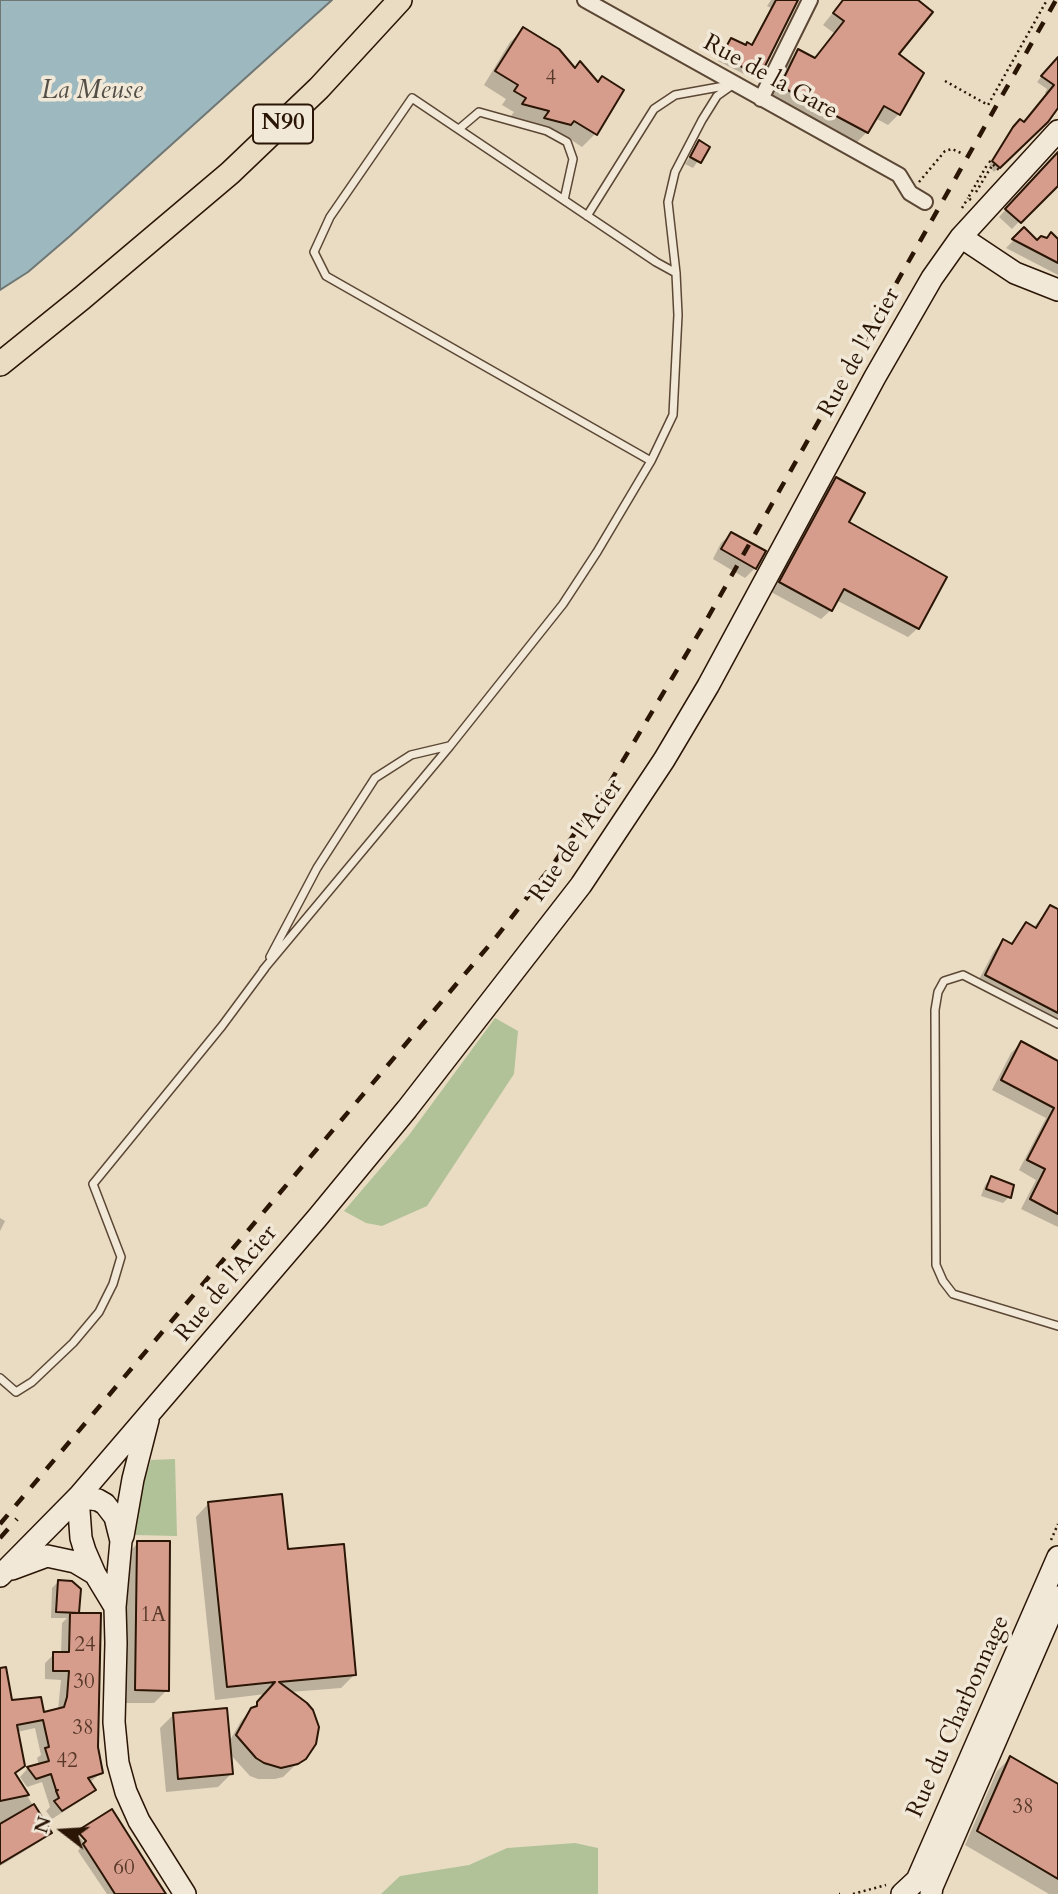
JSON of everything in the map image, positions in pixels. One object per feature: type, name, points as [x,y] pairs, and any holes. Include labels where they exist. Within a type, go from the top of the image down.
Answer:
[{"type":"main road","name":"N90","points":[[0,364],[154,238],[281,126],[400,0]]},
{"type":"main road","name":"Rue de l'Acier","points":[[0,1576],[78,1497],[149,1416],[399,1119],[582,885],[657,771],[708,686],[875,377],[932,278],[961,237],[1058,131]]},
{"type":"main road","points":[[961,237],[1015,273],[1058,290]]},
{"type":"main road","points":[[149,1416],[133,1479],[126,1529],[121,1541],[115,1607],[117,1643],[114,1722],[118,1762],[126,1792],[139,1821],[185,1894]]},
{"type":"main road","points":[[115,1607],[95,1574],[82,1538],[78,1497],[98,1500],[105,1504],[115,1517],[121,1541]]},
{"type":"main road","points":[[0,1576],[29,1561],[47,1556],[75,1562],[95,1574]]},
{"type":"main road","name":"Rue du Charbonnage","points":[[902,1894],[917,1880],[1058,1557]]},
{"type":"main road","name":"Rue du Charbonnage","points":[[931,1894],[937,1874],[1057,1601]]},
{"type":"street","name":"Rue de la Gare","points":[[585,0],[899,175],[911,193],[925,202]]},
{"type":"street","points":[[761,99],[810,0]]},
{"type":"lane","points":[[587,216],[654,109],[675,95],[734,84]]},
{"type":"lane","points":[[0,1378],[16,1392],[32,1382],[99,1312],[113,1284],[121,1257],[93,1184],[222,1026],[263,970],[450,746],[563,604],[651,461],[673,415],[678,315],[668,202],[675,172],[717,96],[734,84]]},
{"type":"lane","points":[[651,461],[326,276],[314,252],[330,217],[412,98],[676,273]]},
{"type":"lane","points":[[459,129],[479,112],[547,131],[567,142],[573,159],[564,200]]},
{"type":"lane","points":[[263,970],[317,868],[375,778],[411,755],[450,746]]},
{"type":"lane","points":[[1058,1024],[963,975],[944,981],[938,992],[935,1010],[936,1265],[953,1294],[1058,1326]]},
{"type":"path","points":[[945,81],[988,105],[1047,0]]},
{"type":"path","points":[[911,193],[945,151],[952,149],[961,153]]},
{"type":"path","points":[[961,208],[988,163]]},
{"type":"green space","points":[[495,1018],[518,1031],[514,1074],[427,1206],[382,1226],[366,1223],[344,1211],[409,1135]]},
{"type":"green space","points":[[175,1459],[177,1536],[133,1535],[136,1504],[151,1460]]},
{"type":"green space","points":[[575,1843],[598,1848],[598,1894],[381,1894],[400,1876],[469,1865],[507,1848]]},
{"type":"water","name":"La Meuse","points":[[0,0],[332,0],[70,236],[28,272],[0,290]]},
{"type":"building","points":[[776,0],[798,0],[762,72],[756,74],[721,56],[731,38],[752,45]]},
{"type":"building","points":[[843,0],[918,0],[933,12],[899,54],[924,73],[900,115],[884,106],[868,133],[780,86],[798,49],[815,58],[844,21],[833,13]]},
{"type":"building","points":[[523,27],[559,49],[575,68],[580,61],[598,82],[602,76],[624,90],[597,135],[574,121],[571,125],[544,118],[549,111],[522,104],[526,98],[514,91],[518,85],[495,71]]},
{"type":"building","points":[[1058,57],[1058,108],[1048,122],[1000,168],[992,161],[1013,127],[1020,119],[1024,122],[1054,85],[1041,76]]},
{"type":"building","points":[[699,140],[710,147],[701,163],[690,157]]},
{"type":"building","points":[[1058,152],[1058,186],[1021,223],[1005,209]]},
{"type":"building","points":[[1024,227],[1037,240],[1041,236],[1047,238],[1051,232],[1058,239],[1058,263],[1012,239]]},
{"type":"building","points":[[836,477],[865,493],[849,522],[947,577],[919,629],[844,589],[832,611],[779,582]]},
{"type":"building","points":[[731,532],[766,551],[756,569],[721,549]]},
{"type":"building","points":[[1050,905],[1058,909],[1058,1013],[985,975],[1003,939],[1012,944],[1026,922],[1036,928]]},
{"type":"building","points":[[1021,1041],[1058,1061],[1058,1214],[1030,1199],[1045,1169],[1027,1160],[1054,1108],[1001,1080]]},
{"type":"building","points":[[991,1176],[1014,1185],[1011,1198],[986,1189]]},
{"type":"building","points":[[282,1494],[288,1549],[344,1544],[356,1675],[279,1682],[307,1703],[313,1710],[319,1727],[316,1744],[306,1759],[281,1768],[256,1758],[236,1735],[251,1708],[257,1706],[257,1702],[275,1682],[227,1687],[208,1502]]},
{"type":"building","points":[[137,1541],[170,1541],[169,1691],[135,1690]]},
{"type":"building","points":[[58,1580],[72,1581],[81,1589],[79,1613],[56,1612]]},
{"type":"building","points":[[70,1613],[101,1613],[98,1747],[103,1773],[88,1778],[96,1790],[62,1811],[54,1801],[59,1798],[51,1774],[36,1779],[27,1767],[49,1761],[43,1720],[17,1725],[25,1766],[15,1773],[29,1795],[0,1801],[0,1668],[6,1667],[12,1700],[41,1697],[44,1712],[64,1707],[69,1671],[53,1671],[53,1652],[69,1652]]},
{"type":"building","points":[[227,1708],[233,1774],[178,1779],[173,1713]]},
{"type":"building","points":[[1010,1756],[1058,1784],[1058,1879],[977,1831]]},
{"type":"building","points":[[34,1804],[52,1833],[0,1864],[0,1824]]},
{"type":"building","points":[[112,1809],[166,1894],[115,1894],[83,1844],[86,1841],[77,1831]]},
{"type":"railway","points":[[0,1524],[497,936],[554,863],[606,789],[702,628],[1056,0]]},
{"type":"railway","points":[[0,1538],[17,1519]]}]
